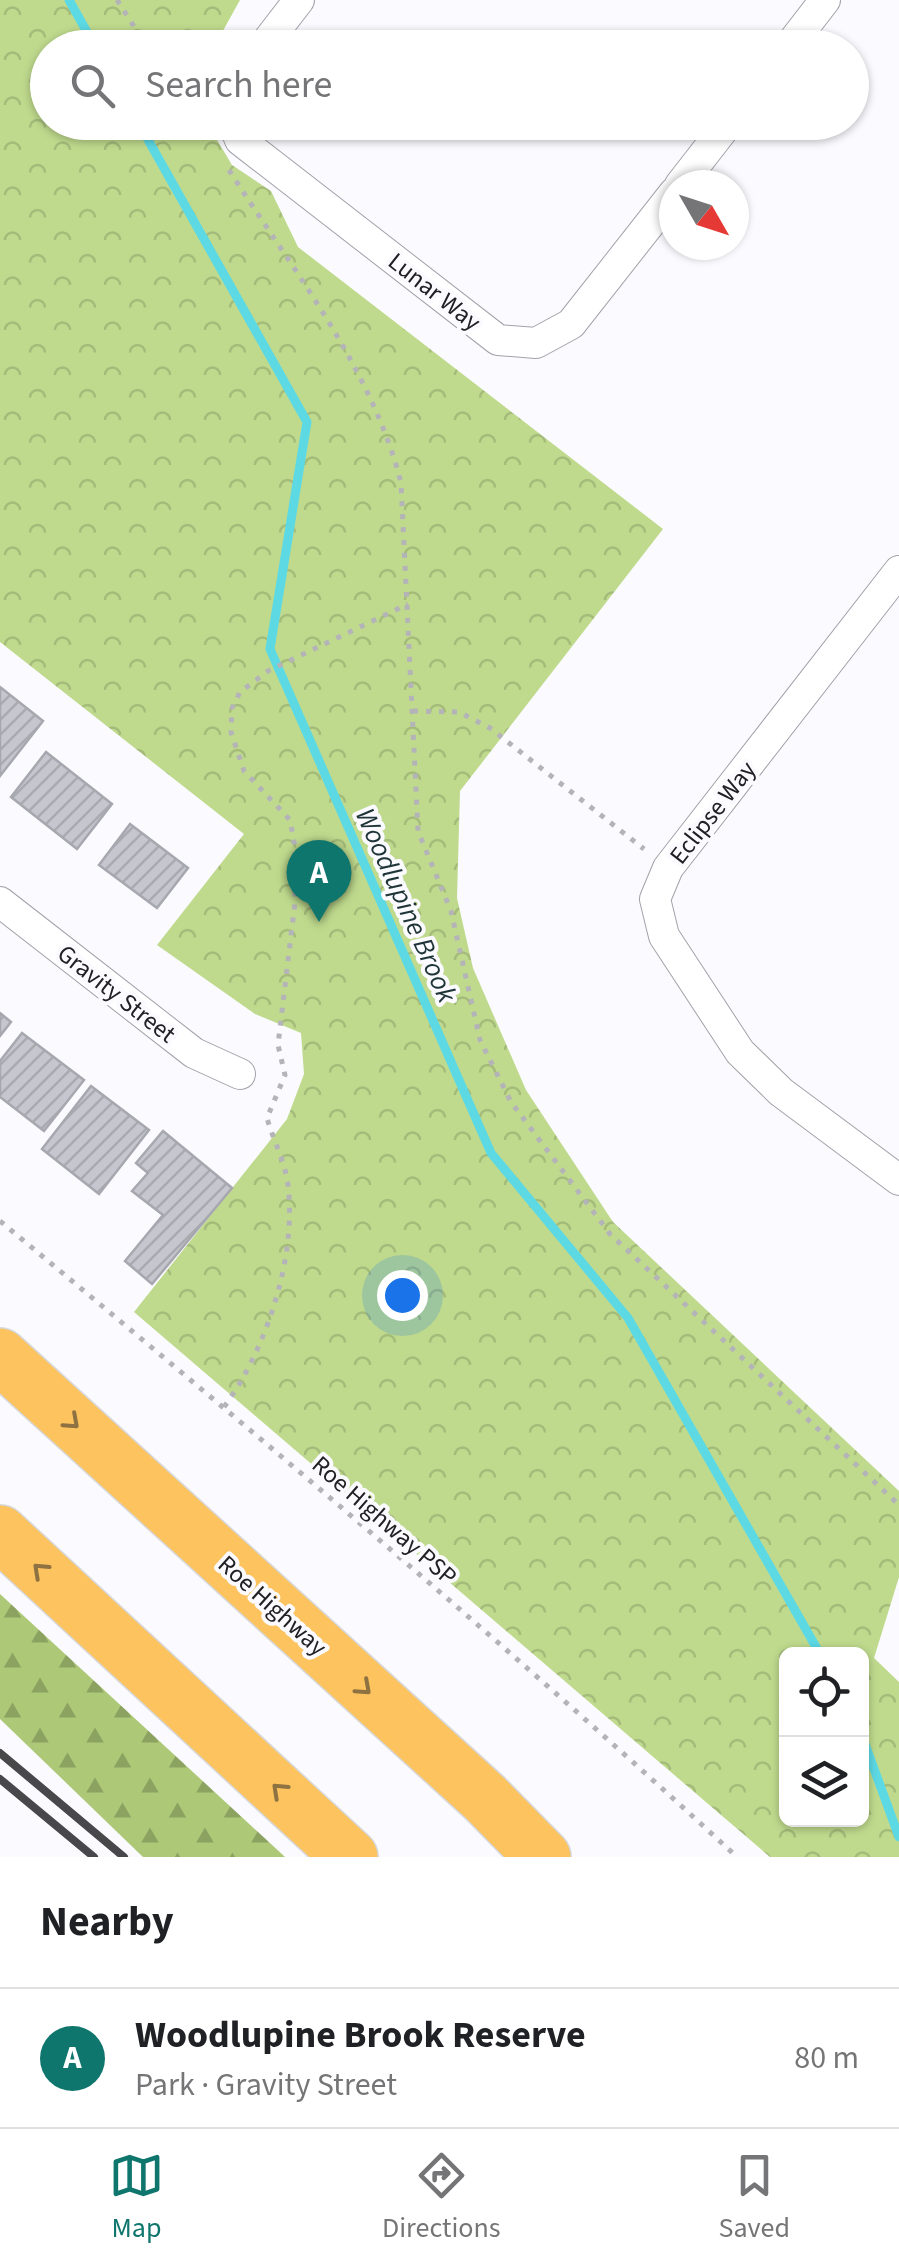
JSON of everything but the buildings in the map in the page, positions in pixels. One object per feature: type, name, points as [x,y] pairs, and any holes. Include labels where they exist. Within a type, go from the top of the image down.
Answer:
[{"type":"highway","name":"Roe Highway","points":[[0,1356],[485,1798],[543,1857]]},
{"type":"highway","points":[[0,1533],[350,1857]]},
{"type":"street","points":[[276,30],[299,0]]},
{"type":"street","points":[[802,30],[825,0]]},
{"type":"street","name":"Lunar Way","points":[[240,140],[498,340],[536,343],[572,324],[659,212]]},
{"type":"street","points":[[692,170],[715,140]]},
{"type":"street","name":"Eclipse Way","points":[[899,571],[668,868],[655,899],[664,936],[740,1052],[781,1092],[899,1180]]},
{"type":"street","name":"Gravity Street","points":[[0,902],[194,1053],[240,1074]]},
{"type":"path","points":[[117,0],[136,30]]},
{"type":"path","points":[[221,158],[363,380],[393,450],[401,483],[418,832],[452,911],[480,1040],[512,1102],[610,1234],[899,1505]]},
{"type":"path","points":[[224,1407],[266,1330],[284,1266],[288,1188],[266,1118],[285,1075],[278,1044],[295,902],[296,848],[290,820],[244,771],[231,732],[232,708],[240,692],[268,671],[408,604]]},
{"type":"path","points":[[413,711],[459,712],[490,728],[668,868]]},
{"type":"path","name":"Roe Highway PSP","points":[[0,1222],[224,1407],[631,1759],[737,1857]]},
{"type":"green space","points":[[0,0],[240,0],[223,30],[30,30],[30,140],[217,140],[232,165],[271,191],[298,247],[663,529],[460,791],[457,898],[473,968],[526,1090],[613,1222],[899,1491],[899,1577],[874,1658],[899,1682],[899,1857],[770,1857],[134,1312],[287,1119],[304,1074],[301,1033],[255,1014],[157,945],[244,834],[0,642]]},
{"type":"green space","points":[[0,1594],[285,1857],[143,1857],[0,1719]]},
{"type":"waterway","name":"Woodlupine Brook","points":[[69,0],[86,30]]},
{"type":"waterway","name":"Woodlupine Brook","points":[[148,140],[307,422],[270,649],[491,1153],[628,1318],[816,1647]]},
{"type":"waterway","name":"Woodlupine Brook","points":[[862,1737],[899,1837]]},
{"type":"railway","points":[[0,1753],[124,1857]]},
{"type":"railway","points":[[0,1779],[94,1857]]},
{"type":"place","name":"Woodlupine Brook Reserve","points":[[319,922]]}]
